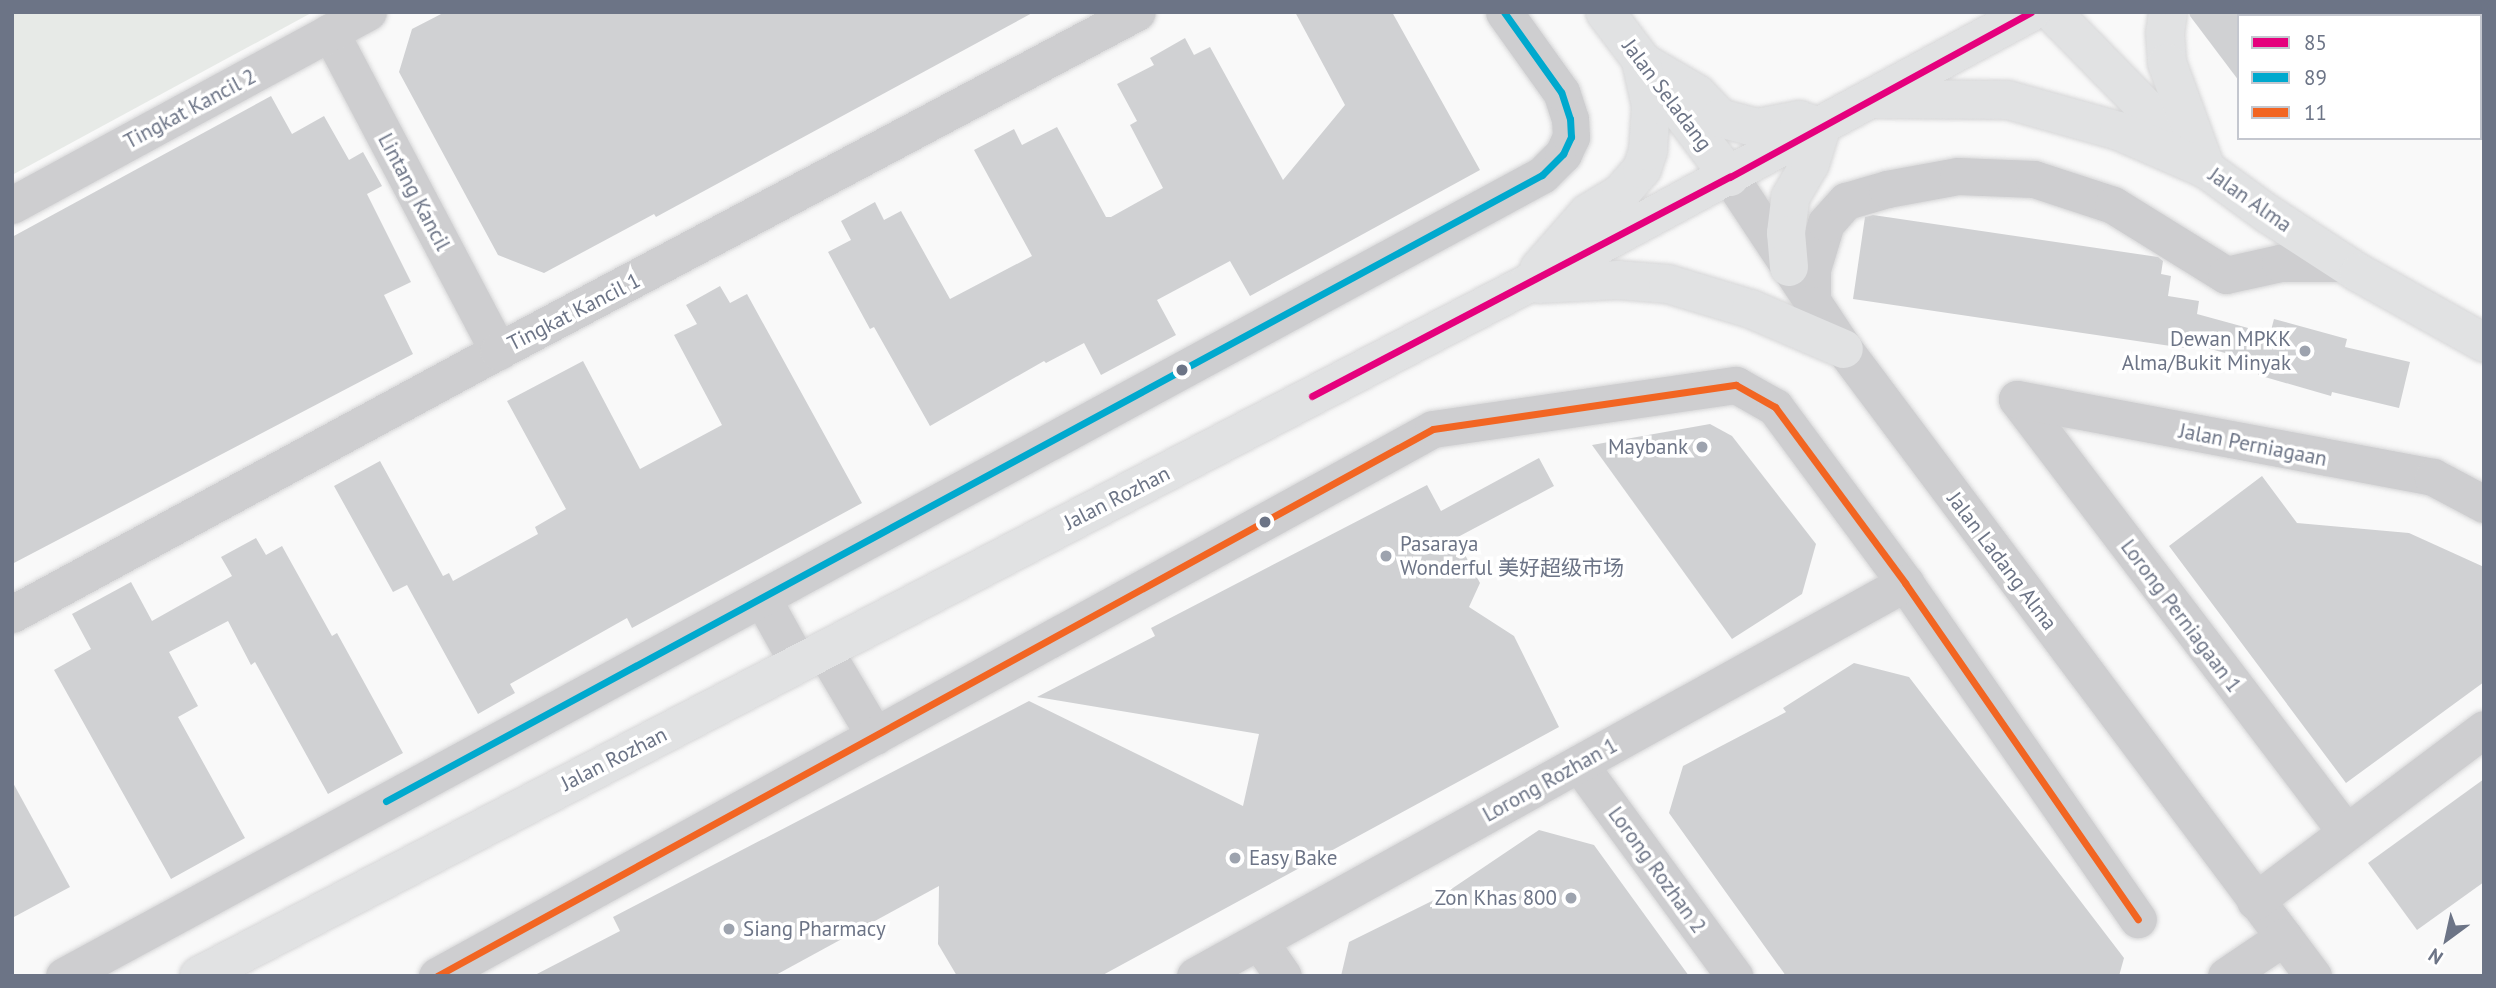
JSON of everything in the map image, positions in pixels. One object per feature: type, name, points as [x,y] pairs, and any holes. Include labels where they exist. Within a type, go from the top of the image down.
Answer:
[{"type":"main road","name":"Jalan Seladang","points":[[1605,12],[1730,177]]},
{"type":"main road","name":"Jalan Rozhan","points":[[199,976],[1527,284],[1730,177],[2031,12]]},
{"type":"main road","name":"Jalan Alma","points":[[2052,12],[2206,169],[2268,214],[2343,262],[2484,343]]},
{"type":"main road","points":[[2168,12],[2165,33],[2167,63],[2206,169]]},
{"type":"main road","points":[[1642,61],[1697,94],[1720,118],[1757,128],[1799,120],[1821,127],[1810,164],[1790,198],[1786,233],[1789,267]]},
{"type":"main road","points":[[1527,284],[1588,213],[1621,193],[1642,169],[1648,151],[1651,106],[1642,61]]},
{"type":"main road","points":[[1873,99],[2008,100],[2119,131],[2206,169]]},
{"type":"main road","points":[[1527,284],[1618,280],[1668,285],[1751,309],[1844,349]]},
{"type":"street","name":"Tingkat Kancil 2","points":[[12,205],[368,12]]},
{"type":"street","name":"Tingkat Kancil 1","points":[[12,614],[498,351],[1137,12]]},
{"type":"street","points":[[64,976],[1542,176],[1563,154],[1570,137],[1570,119],[1561,92],[1504,12]]},
{"type":"street","name":"Lintang Kancil","points":[[330,33],[498,351]]},
{"type":"street","points":[[1812,302],[1812,269],[1826,223],[1846,201],[1888,189],[1958,176],[2034,179],[2113,205],[2226,275],[2280,263],[2343,262]]},
{"type":"street","name":"Jalan Ladang Alma","points":[[1730,177],[1844,349],[2313,976]]},
{"type":"street","points":[[437,976],[1433,429],[1736,385],[1774,407],[1905,583],[2138,919]]},
{"type":"street","name":"Jalan Perniagaan","points":[[2017,399],[2433,477],[2484,504]]},
{"type":"street","name":"Lorong Perniagaan 1","points":[[2017,399],[2346,832]]},
{"type":"street","name":"Lorong Rozhan 1","points":[[1195,976],[1905,583]]},
{"type":"street","points":[[762,598],[875,736]]},
{"type":"street","points":[[2255,901],[2484,730]]},
{"type":"street","name":"Lorong Rozhan 2","points":[[1579,764],[1734,976]]},
{"type":"street","points":[[2227,976],[2284,937]]},
{"type":"street","points":[[1259,941],[1283,976]]},
{"type":"shaded area","points":[[12,12],[313,12],[12,175]]},
{"type":"building","points":[[445,12],[1034,12],[656,217],[654,214],[544,273],[498,255],[399,72],[412,29]]},
{"type":"building","points":[[1295,12],[1392,12],[1480,170],[1250,296],[1230,261],[1157,300],[1176,335],[1101,375],[1084,343],[1046,363],[1044,361],[930,426],[874,327],[870,329],[828,252],[851,240],[841,221],[875,202],[884,220],[901,211],[950,299],[1032,256],[974,150],[1014,129],[1022,145],[1057,127],[1106,217],[1111,217],[1163,188],[1130,125],[1137,121],[1117,84],[1154,65],[1150,58],[1185,38],[1194,55],[1210,47],[1283,180],[1345,105]]},
{"type":"building","points":[[2189,12],[2239,12],[2237,78]]},
{"type":"building","points":[[271,96],[292,134],[324,116],[349,160],[363,152],[382,186],[367,194],[411,282],[384,295],[413,354],[12,564],[12,237]]},
{"type":"building","points":[[1873,215],[2158,257],[2163,261],[2161,274],[2171,276],[2168,296],[2199,301],[2197,314],[2270,334],[2274,319],[2347,339],[2345,347],[2410,362],[2399,408],[2332,392],[2331,396],[2258,375],[2262,363],[2192,344],[2191,349],[1853,299],[1865,217]]},
{"type":"building","points":[[720,286],[730,303],[747,294],[862,503],[632,628],[627,618],[510,684],[515,693],[478,714],[407,585],[393,592],[334,486],[380,461],[443,576],[449,573],[453,581],[538,534],[535,527],[566,509],[507,401],[583,361],[640,469],[722,425],[674,335],[697,324],[686,305]]},
{"type":"building","points":[[1710,424],[1732,436],[1816,544],[1802,594],[1732,639],[1592,445]]},
{"type":"building","points":[[1539,458],[1554,486],[1456,538],[1480,583],[1469,607],[1514,636],[1559,727],[1101,976],[957,976],[938,944],[939,886],[774,976],[533,976],[620,931],[613,917],[1029,701],[1243,806],[1259,734],[1037,697],[1155,636],[1151,628],[1427,485],[1441,511]]},
{"type":"building","points":[[2262,476],[2297,523],[2409,533],[2484,567],[2484,682],[2346,783],[2169,546]]},
{"type":"building","points":[[256,538],[266,555],[282,546],[332,636],[337,633],[403,753],[328,794],[255,662],[251,665],[228,621],[169,652],[198,706],[178,717],[245,838],[171,879],[54,670],[91,649],[72,614],[131,582],[152,621],[232,576],[221,557]]},
{"type":"building","points":[[1854,663],[1909,677],[2124,958],[2119,976],[1786,976],[1669,813],[1683,766],[1786,712],[1783,708]]},
{"type":"building","points":[[2484,779],[2484,882],[2417,930],[2368,863]]},
{"type":"building","points":[[12,781],[70,887],[12,918]]},
{"type":"building","points":[[1539,830],[1594,845],[1689,976],[1341,976],[1349,942],[1438,898]]},
{"type":"transit line","name":"89","points":[[386,801],[1542,175],[1563,154],[1571,137],[1570,119],[1561,92],[1504,12]]},
{"type":"transit line","name":"85","points":[[1312,396],[1730,177],[2031,12]]},
{"type":"transit line","name":"11","points":[[437,976],[1433,429],[1736,385],[1775,407],[1905,583],[2138,919]]},
{"type":"place","name":"Dewan MPKK Alma/Bukit Minyak","points":[[2305,351]]},
{"type":"place","name":"Maybank","points":[[1702,447]]},
{"type":"place","name":"Pasaraya Wonderful 美好超级市场","points":[[1386,556]]},
{"type":"place","name":"Easy Bake","points":[[1235,858]]},
{"type":"place","name":"Zon Khas 800","points":[[1571,898]]},
{"type":"place","name":"Siang Pharmacy","points":[[729,929]]}]
